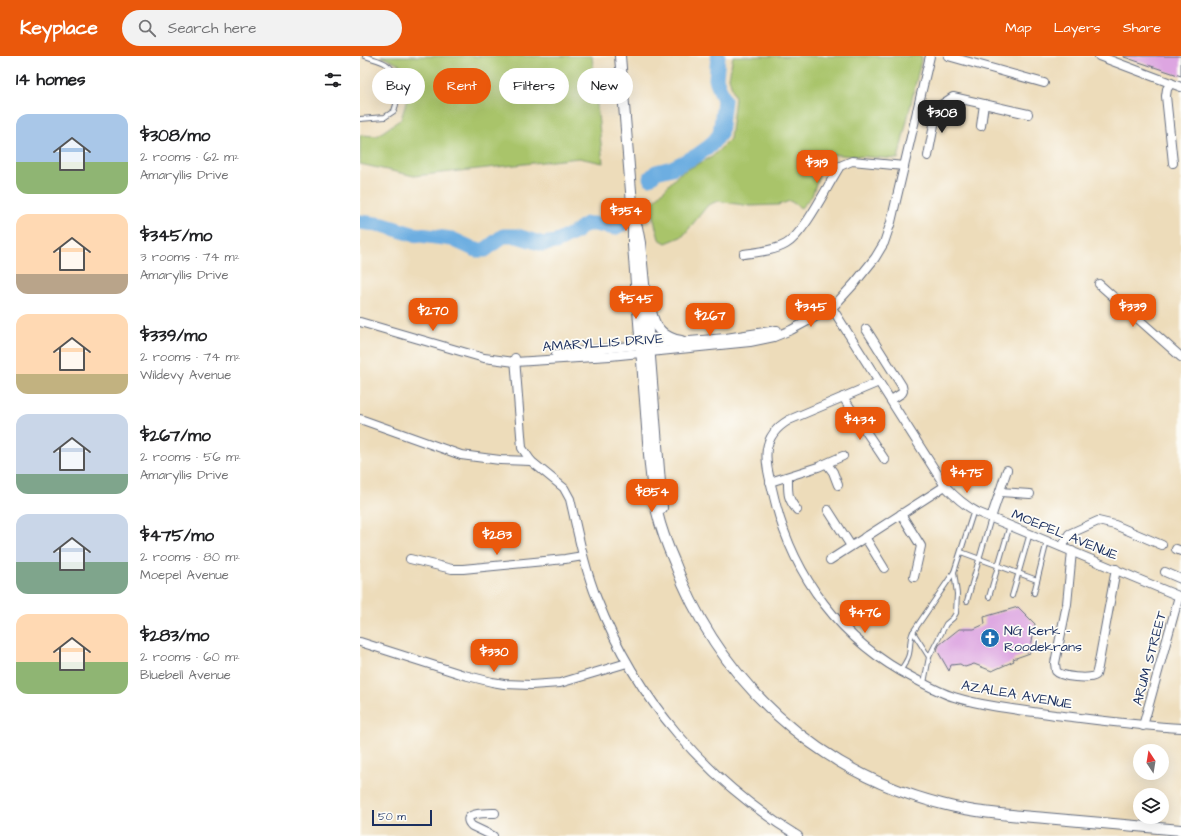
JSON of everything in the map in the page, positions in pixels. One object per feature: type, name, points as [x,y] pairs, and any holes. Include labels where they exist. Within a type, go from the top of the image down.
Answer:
[{"type":"street","points":[[620,56],[633,216],[633,245],[661,500],[669,548],[693,606],[712,639],[734,671],[769,709],[806,739],[834,758],[883,784],[919,798],[987,813],[1181,830]]},
{"type":"street","name":"AMARYLLIS DRIVE","points":[[360,322],[484,358],[504,360],[760,340],[791,330],[808,322],[833,305],[854,284],[871,263],[884,242],[891,222],[930,56]]},
{"type":"street","points":[[948,56],[1044,83]]},
{"type":"street","points":[[1099,56],[1181,86]]},
{"type":"street","points":[[1171,83],[1167,89],[1166,96],[1173,163]]},
{"type":"street","points":[[917,111],[930,112],[938,109],[953,97],[1028,114]]},
{"type":"street","points":[[981,126],[984,104]]},
{"type":"street","points":[[928,156],[938,109]]},
{"type":"street","points":[[744,254],[776,248],[790,241],[808,219],[840,166],[845,163],[852,161],[904,166]]},
{"type":"street","points":[[633,216],[640,243],[646,294],[652,319],[657,328],[668,337],[681,341]]},
{"type":"street","points":[[1099,284],[1181,357]]},
{"type":"street","points":[[645,349],[646,294]]},
{"type":"street","name":"AMARYLLIS DRIVE","points":[[645,349],[681,341],[733,337],[775,331],[794,325],[833,305]]},
{"type":"street","name":"MOEPEL AVENUE","points":[[833,305],[878,382],[945,486],[956,498],[974,510],[991,518],[1062,546],[1180,596]]},
{"type":"street","points":[[866,329],[902,386],[902,393],[890,400]]},
{"type":"street","points":[[515,360],[522,448],[531,461],[558,482],[568,493],[583,556],[596,598],[627,663],[651,702],[709,768],[753,806],[798,836]]},
{"type":"street","name":"AZALEA AVENUE","points":[[878,382],[789,420],[775,430],[766,449],[766,459],[770,482],[788,543],[814,591],[829,611],[852,636],[866,648],[900,671],[953,696],[986,705],[1143,726],[1181,728]]},
{"type":"street","points":[[843,397],[885,460]]},
{"type":"street","points":[[360,420],[461,455],[500,460],[531,461]]},
{"type":"street","points":[[770,482],[827,464],[843,456]]},
{"type":"street","points":[[827,464],[833,472],[838,485]]},
{"type":"street","points":[[991,518],[1007,470]]},
{"type":"street","points":[[788,477],[788,496],[797,510]]},
{"type":"street","points":[[830,560],[945,486]]},
{"type":"street","points":[[1000,492],[1030,494]]},
{"type":"street","points":[[828,510],[851,546]]},
{"type":"street","points":[[901,514],[921,546],[914,577]]},
{"type":"street","points":[[1062,546],[1069,534],[1098,521],[1115,525],[1162,545]]},
{"type":"street","points":[[865,537],[884,568]]},
{"type":"street","points":[[1072,551],[1067,604],[1055,663],[1056,671],[1060,675],[1090,678],[1096,676],[1116,569]]},
{"type":"street","points":[[410,559],[452,569],[463,569],[583,556]]},
{"type":"street","points":[[1165,572],[1181,579]]},
{"type":"street","name":"ARUM STREET","points":[[1143,726],[1180,596]]},
{"type":"street","points":[[362,643],[480,679],[517,685],[560,683],[627,663]]},
{"type":"street","points":[[493,836],[472,826],[469,818],[476,814],[495,813]]},
{"type":"lane","points":[[360,119],[385,117],[394,111],[396,97],[397,84],[394,73],[387,64],[365,56]]},
{"type":"lane","points":[[900,671],[908,658],[910,651],[910,637],[954,572],[974,510]]},
{"type":"lane","points":[[968,601],[991,518]]},
{"type":"lane","points":[[989,597],[1010,525]]},
{"type":"lane","points":[[1012,596],[1030,533]]},
{"type":"lane","points":[[1034,593],[1047,540]]},
{"type":"lane","points":[[961,552],[1037,580]]},
{"type":"lane","points":[[923,683],[929,657],[946,624],[954,618],[956,613],[957,594],[954,572]]},
{"type":"lane","points":[[913,632],[929,657]]},
{"type":"green space","points":[[381,56],[592,56],[593,68],[577,68],[577,104],[597,104],[603,163],[579,158],[414,176],[360,164],[360,135],[377,136],[401,119],[406,104],[425,104],[425,68],[402,68],[400,65]]},
{"type":"green space","points":[[733,56],[922,56],[898,159],[826,154],[812,196],[801,208],[790,201],[778,205],[750,206],[718,201],[708,205],[683,236],[666,243],[659,239],[650,205],[680,173],[712,157],[730,139],[735,98],[729,78]]},
{"type":"building","points":[[1181,56],[1181,76],[1124,57]]},
{"type":"building","name":"NG Kerk - Roodekrans","points":[[1018,607],[1035,624],[1030,653],[1013,659],[1014,661],[992,671],[974,664],[965,667],[960,664],[951,665],[949,671],[937,650],[939,645],[959,629],[974,629],[985,624],[984,617]]},
{"type":"waterway","points":[[650,178],[656,172],[672,168],[696,156],[710,146],[720,134],[724,100],[716,79],[718,56]]},
{"type":"waterway","points":[[360,222],[383,225],[412,234],[452,239],[476,250],[485,250],[503,236],[517,236],[543,244],[556,242],[576,232],[586,224],[614,228],[624,223],[630,216]]},
{"type":"place","name":"NG Kerk - Roodekrans","points":[[990,638]]}]
